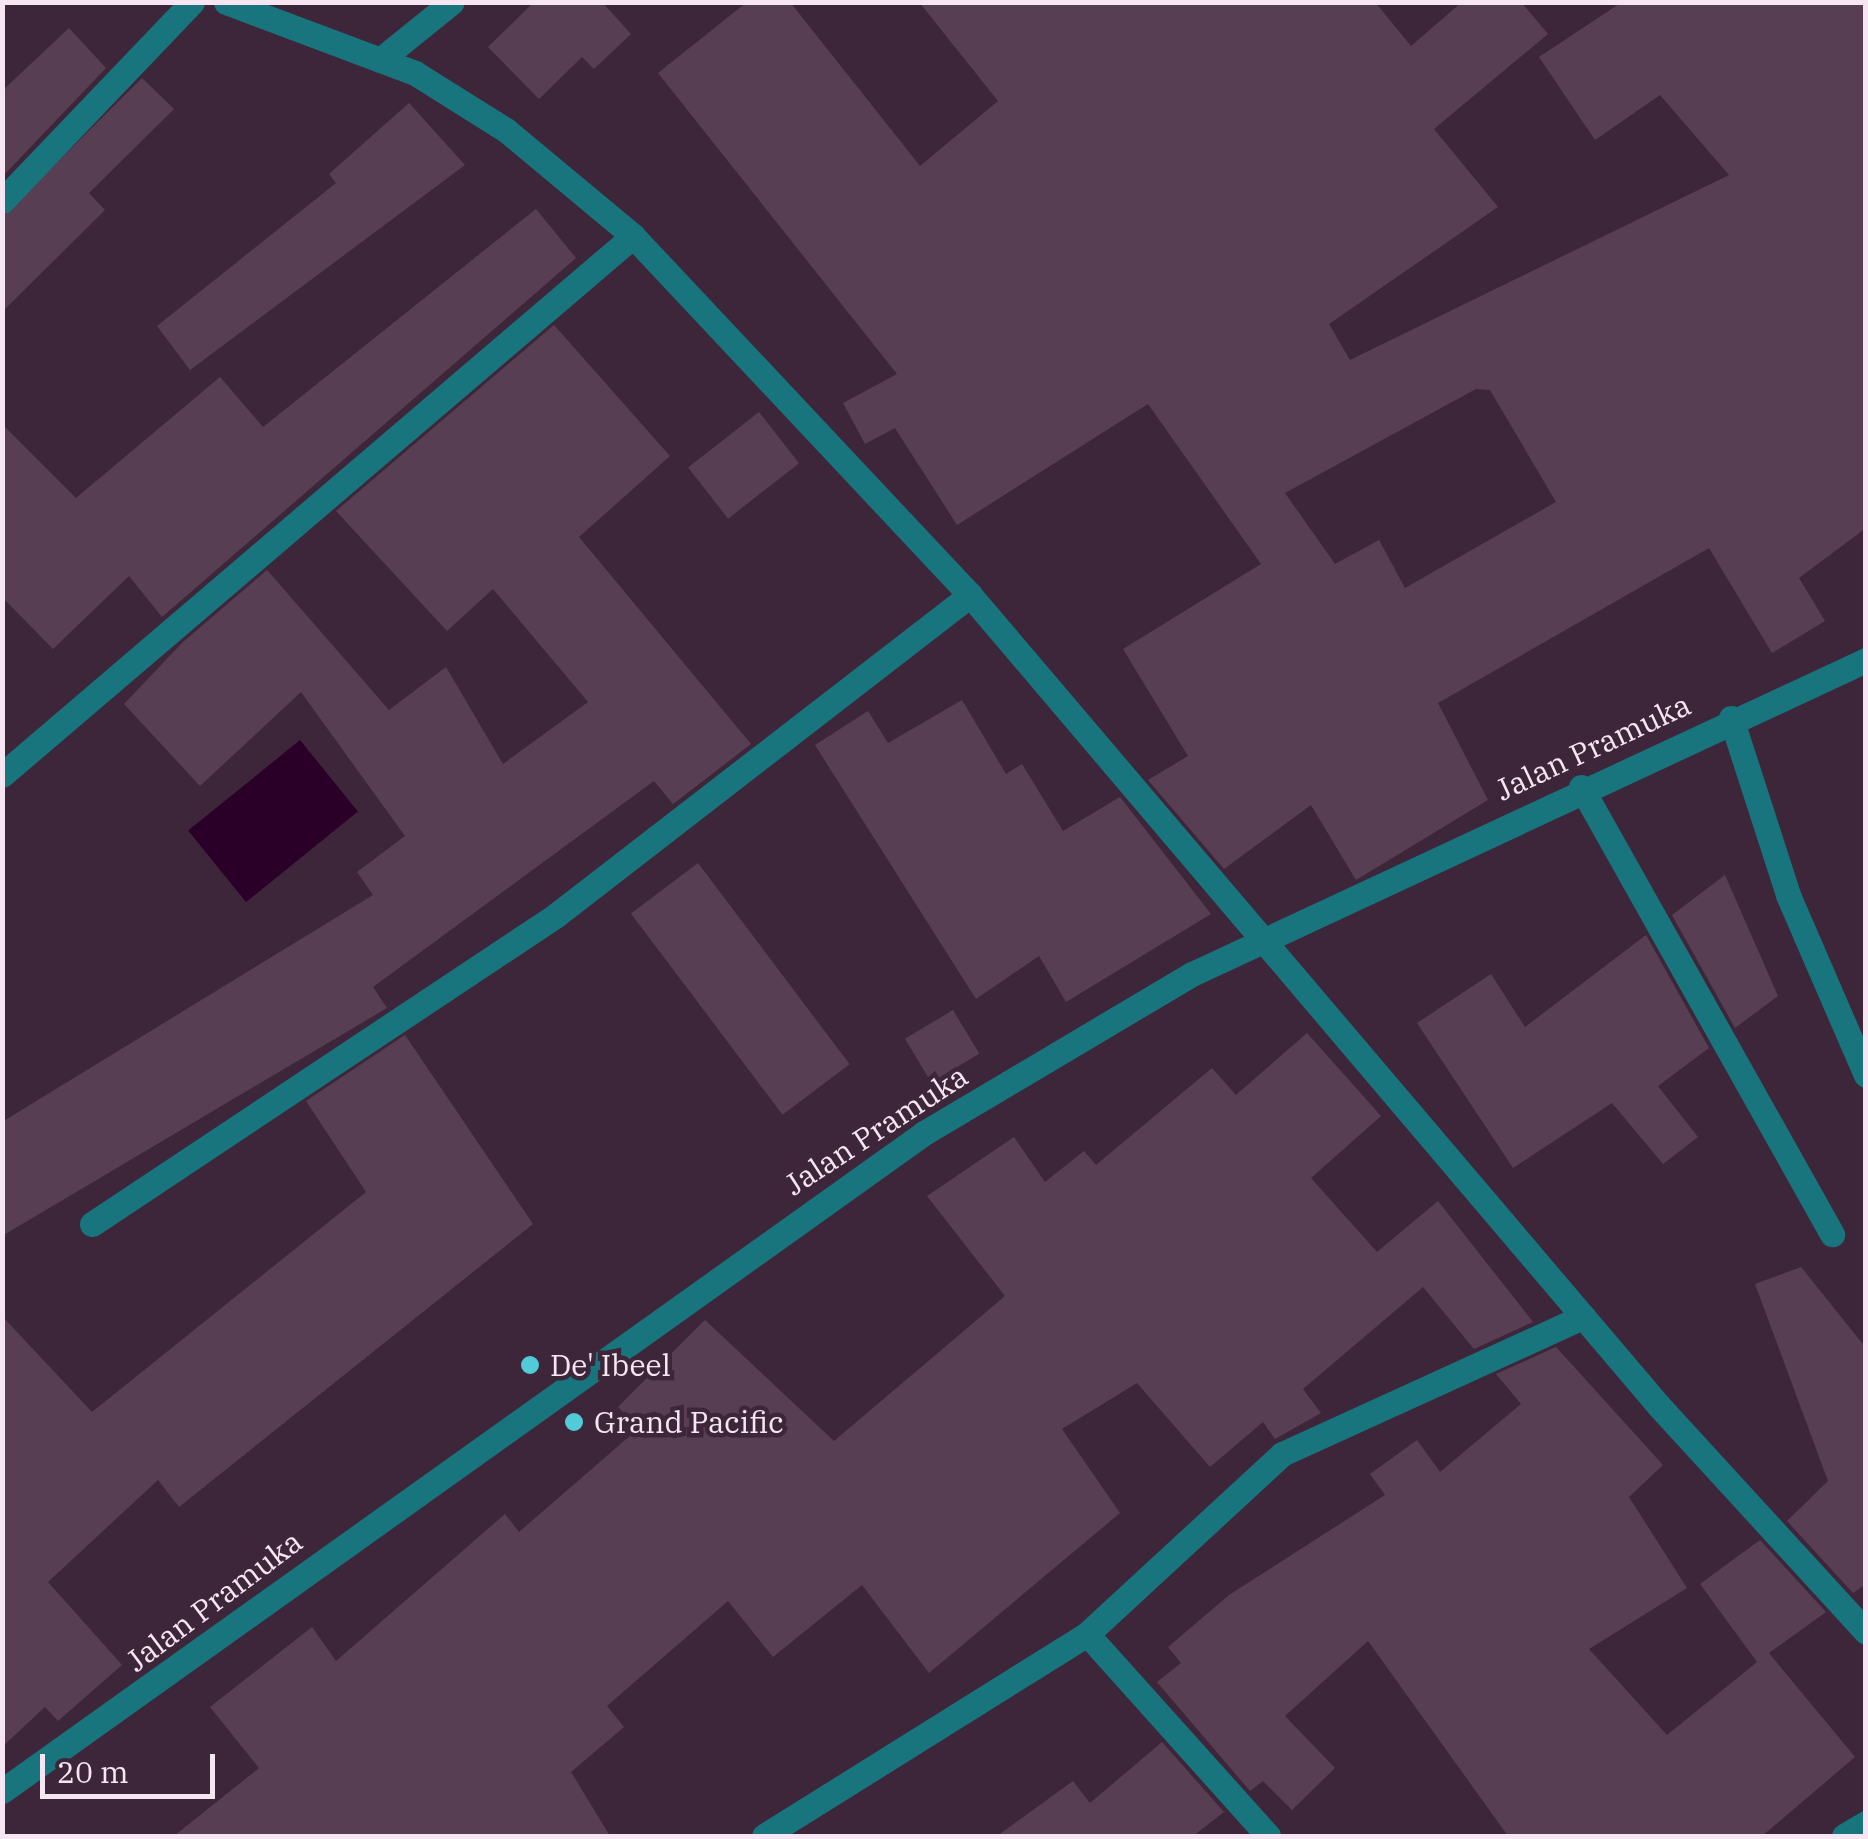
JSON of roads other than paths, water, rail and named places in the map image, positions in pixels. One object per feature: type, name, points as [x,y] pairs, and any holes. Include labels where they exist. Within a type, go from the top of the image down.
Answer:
[{"type":"street","points":[[2,201],[192,2]]},
{"type":"street","points":[[226,2],[380,60],[506,130],[633,236],[970,595],[1584,1316],[1866,1632]]},
{"type":"street","points":[[380,60],[452,2]]},
{"type":"street","points":[[2,775],[633,236]]},
{"type":"street","points":[[92,1224],[555,916],[970,595]]},
{"type":"street","name":"Jalan Pramuka","points":[[2,1791],[924,1134],[1263,939],[1730,718],[1866,660]]},
{"type":"street","points":[[1730,718],[1788,895],[1866,1075]]},
{"type":"street","points":[[1581,787],[1832,1234]]},
{"type":"street","points":[[764,1836],[1088,1634],[1282,1454],[1584,1316]]},
{"type":"street","points":[[1088,1634],[1268,1836]]},
{"type":"street","points":[[1844,1836],[1866,1822]]},
{"type":"place","name":"De' Ibeel","points":[[530,1365]]},
{"type":"place","name":"Grand Pacific","points":[[574,1422]]}]
